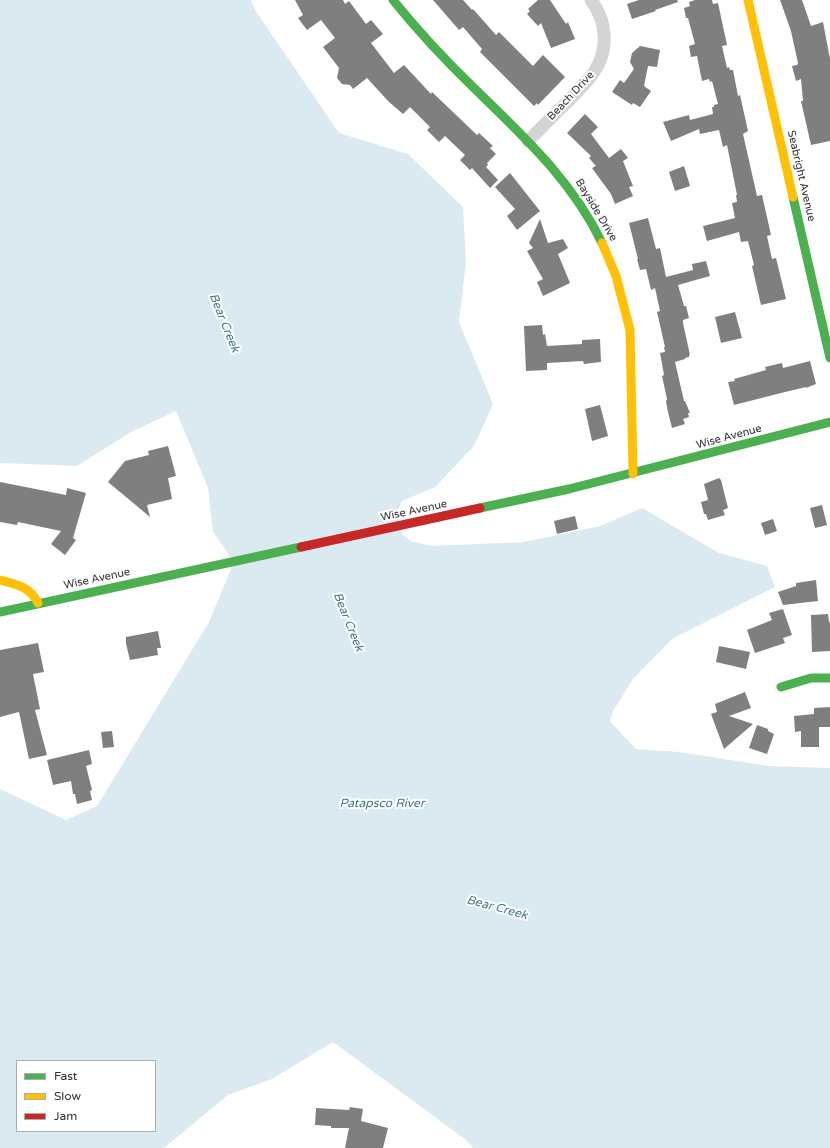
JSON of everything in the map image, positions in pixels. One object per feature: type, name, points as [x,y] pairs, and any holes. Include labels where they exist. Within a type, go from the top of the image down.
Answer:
[{"type":"street","name":"Bayside Drive","points":[[393,0],[459,73],[559,174],[583,207],[605,248],[618,281],[630,330],[633,474]]},
{"type":"street","name":"Beach Drive","points":[[528,141],[584,85],[600,62],[603,51],[604,32],[599,13],[591,0]]},
{"type":"street","name":"Seabright Avenue","points":[[748,0],[830,358]]},
{"type":"street","name":"Wise Avenue","points":[[0,612],[463,513],[633,474],[830,422]]},
{"type":"street","points":[[0,580],[13,583],[27,589],[35,596],[38,604]]},
{"type":"street","points":[[781,687],[812,678],[830,678]]},
{"type":"water","name":"Patapsco River","points":[[0,0],[251,0],[255,10],[339,133],[408,154],[463,207],[466,263],[459,322],[493,404],[474,446],[435,487],[402,501],[397,512],[402,534],[411,541],[432,546],[524,542],[600,526],[642,508],[719,553],[767,566],[775,587],[672,639],[633,679],[613,711],[610,721],[636,749],[679,752],[769,766],[830,768],[830,1148],[473,1148],[466,1140],[333,1042],[272,1079],[228,1095],[164,1148],[0,1148],[0,789],[66,820],[97,806],[209,622],[234,562],[213,532],[208,488],[176,411],[131,432],[77,466],[0,463]]},
{"type":"building","points":[[295,0],[343,0],[345,4],[349,1],[366,24],[371,20],[383,34],[371,43],[394,73],[404,65],[431,94],[432,92],[477,135],[479,133],[493,146],[490,148],[496,154],[487,163],[488,165],[486,167],[498,180],[490,188],[472,168],[470,170],[460,160],[465,155],[445,136],[439,142],[427,130],[430,127],[410,107],[403,114],[389,102],[367,78],[353,89],[350,85],[342,84],[337,78],[339,68],[323,47],[335,38],[321,20],[307,30],[298,18],[303,15]]},
{"type":"building","points":[[433,0],[463,0],[496,35],[499,32],[533,66],[543,55],[565,77],[538,105],[537,103],[534,106],[480,52],[482,49],[463,27],[459,30]]},
{"type":"building","points":[[538,0],[550,0],[566,24],[568,22],[575,39],[551,48],[541,23],[538,26],[527,14],[530,11],[528,9]]},
{"type":"building","points":[[639,0],[677,0],[678,2],[632,19],[627,4]]},
{"type":"building","points":[[695,0],[712,0],[713,4],[718,3],[727,45],[722,46],[727,68],[729,67],[730,70],[733,70],[738,96],[740,95],[748,131],[743,134],[757,196],[762,195],[771,235],[767,236],[772,259],[776,258],[786,299],[761,305],[748,241],[741,242],[739,232],[707,241],[703,226],[735,218],[732,203],[737,202],[737,195],[727,145],[723,147],[719,130],[700,134],[699,129],[671,141],[663,122],[689,115],[690,120],[713,114],[712,107],[718,104],[712,81],[710,82],[709,79],[702,81],[697,56],[691,57],[689,46],[695,44],[684,8],[690,6],[689,2]]},
{"type":"building","points":[[780,0],[802,0],[811,26],[823,22],[830,59],[830,141],[811,145],[801,101],[803,101],[801,79],[796,81],[792,66],[797,65],[798,63],[791,31]]},
{"type":"building","points":[[640,46],[660,50],[657,67],[648,66],[644,86],[651,91],[640,107],[633,103],[632,105],[612,92],[620,80],[624,83],[634,69],[630,62],[632,53]]},
{"type":"building","points":[[585,114],[598,127],[591,134],[609,158],[621,149],[628,158],[623,161],[633,186],[629,187],[633,196],[615,204],[611,194],[592,168],[596,166],[589,158],[591,156],[567,133]]},
{"type":"building","points":[[684,166],[690,186],[675,191],[669,172]]},
{"type":"building","points":[[510,173],[540,211],[517,230],[507,216],[515,209],[495,187]]},
{"type":"building","points":[[648,218],[656,249],[660,248],[666,277],[693,270],[692,264],[706,261],[710,276],[678,285],[689,318],[683,320],[683,323],[690,355],[685,359],[675,362],[684,401],[690,413],[688,413],[689,417],[683,419],[685,424],[672,428],[662,376],[664,375],[660,353],[665,352],[665,347],[657,312],[660,311],[655,288],[651,290],[646,269],[640,270],[629,223]]},
{"type":"building","points":[[540,219],[548,243],[563,239],[568,248],[558,254],[570,283],[543,296],[537,282],[543,279],[527,251],[533,248],[529,243]]},
{"type":"building","points":[[735,312],[742,338],[721,343],[715,317]]},
{"type":"building","points":[[542,325],[543,335],[545,334],[547,346],[582,344],[582,340],[600,339],[601,362],[584,364],[583,361],[547,363],[547,370],[526,371],[524,326]]},
{"type":"building","points":[[810,361],[816,384],[806,388],[734,405],[728,382],[766,370],[765,367],[782,363],[783,368]]},
{"type":"building","points":[[600,405],[608,436],[592,441],[585,409]]},
{"type":"building","points":[[168,446],[176,476],[168,478],[172,499],[147,505],[150,517],[108,482],[125,461],[149,455],[148,451]]},
{"type":"building","points":[[719,478],[721,480],[728,508],[723,510],[725,515],[708,520],[706,514],[704,514],[701,502],[708,500],[704,484]]},
{"type":"building","points":[[0,482],[66,495],[67,488],[86,493],[73,538],[76,540],[65,555],[51,544],[61,531],[18,522],[17,525],[0,522]]},
{"type":"building","points":[[822,505],[827,525],[815,528],[810,508]]},
{"type":"building","points":[[575,516],[578,529],[557,534],[554,521]]},
{"type":"building","points":[[773,519],[777,531],[765,535],[761,523]]},
{"type":"building","points":[[816,580],[818,601],[783,605],[778,592],[796,586],[796,583]]},
{"type":"building","points":[[783,609],[792,635],[783,638],[785,643],[755,653],[747,630],[772,620],[769,613]]},
{"type":"building","points":[[828,614],[830,622],[830,651],[812,652],[811,615]]},
{"type":"building","points":[[158,631],[161,648],[157,648],[158,655],[130,660],[126,637]]},
{"type":"building","points":[[38,643],[44,672],[33,674],[40,709],[35,710],[47,755],[29,759],[19,712],[0,717],[0,650]]},
{"type":"building","points":[[719,646],[750,652],[746,669],[716,662]]},
{"type":"building","points":[[745,692],[751,708],[729,716],[753,724],[724,749],[711,714],[717,712],[715,704]]},
{"type":"building","points":[[830,707],[830,727],[819,727],[819,747],[801,747],[801,731],[795,732],[794,716],[814,714],[814,708]]},
{"type":"building","points":[[757,725],[768,729],[768,731],[774,734],[767,754],[749,748]]},
{"type":"building","points":[[112,731],[114,747],[103,748],[101,732]]},
{"type":"building","points":[[89,750],[92,764],[86,766],[92,790],[90,791],[92,800],[77,804],[75,794],[73,794],[71,781],[53,785],[47,760]]},
{"type":"building","points":[[350,1107],[363,1109],[361,1121],[388,1128],[383,1148],[345,1148],[349,1128],[331,1128],[331,1126],[315,1125],[316,1108],[349,1110]]},
{"type":"traffic: fast","points":[[393,0],[442,56],[545,159],[576,199],[590,220],[602,243]]},
{"type":"traffic: fast","points":[[793,197],[830,358]]},
{"type":"traffic: fast","points":[[480,508],[569,489],[830,422]]},
{"type":"traffic: fast","points":[[0,612],[301,547]]},
{"type":"traffic: fast","points":[[781,687],[811,678],[830,678]]},
{"type":"traffic: slow","points":[[748,0],[793,197]]},
{"type":"traffic: slow","points":[[602,243],[616,276],[630,330],[633,474]]},
{"type":"traffic: slow","points":[[0,580],[17,585],[27,590],[38,603]]},
{"type":"traffic: jam","points":[[301,547],[480,508]]},
{"type":"water label","name":"Bear Creek","points":[[224,323]]},
{"type":"water label","name":"Bear Creek","points":[[348,622]]},
{"type":"water label","name":"Bear Creek","points":[[497,908]]}]
